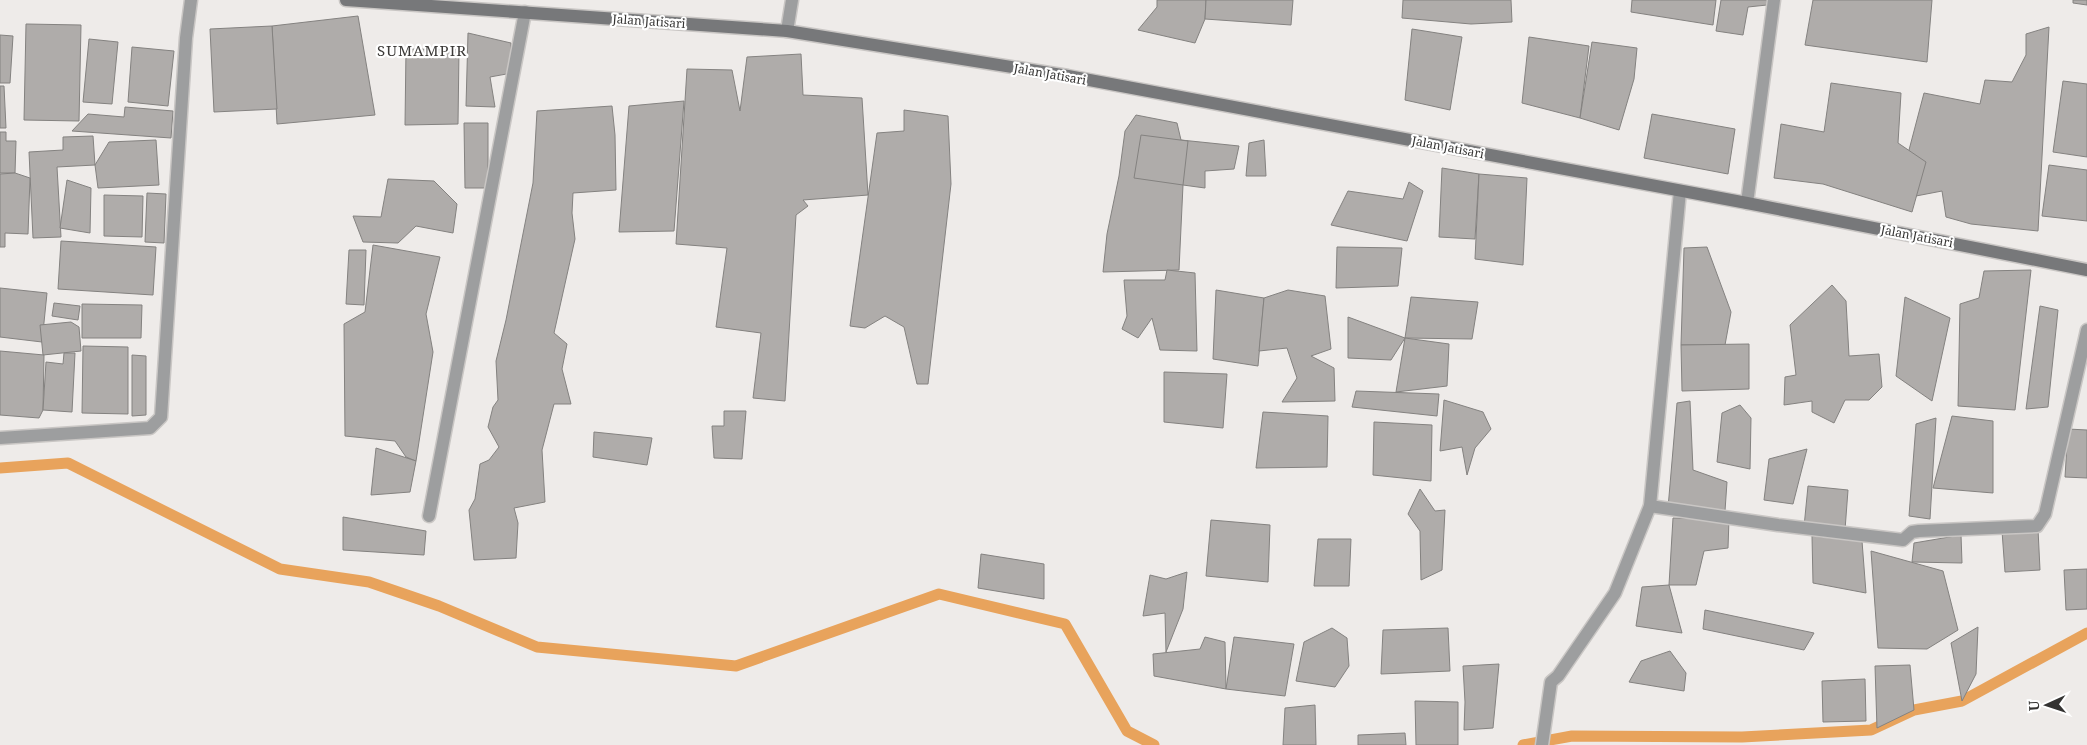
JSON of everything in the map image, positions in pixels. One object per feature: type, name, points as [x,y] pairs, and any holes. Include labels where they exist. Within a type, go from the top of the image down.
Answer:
[{"type":"street","points":[[0,438],[150,428],[161,417],[186,38],[191,0]]},
{"type":"street","name":"Jalan Jatisari","points":[[346,0],[482,5],[525,12],[787,31],[1068,76],[1680,190],[2087,270]]},
{"type":"street","points":[[787,31],[792,0]]},
{"type":"street","points":[[1747,203],[1774,0]]},
{"type":"street","points":[[429,516],[525,12]]},
{"type":"street","points":[[1542,745],[1551,682],[1558,676],[1615,594],[1650,506],[1680,190]]},
{"type":"street","points":[[1650,506],[1778,525],[1903,540],[1912,532],[1919,531],[2037,526],[2045,514],[2087,330]]},
{"type":"building","points":[[1157,0],[1206,0],[1205,19],[1195,43],[1138,30],[1157,7]]},
{"type":"building","points":[[1206,0],[1293,0],[1291,25],[1205,19]]},
{"type":"building","points":[[1403,0],[1511,0],[1512,22],[1471,24],[1402,18]]},
{"type":"building","points":[[1632,0],[1716,0],[1713,25],[1631,12]]},
{"type":"building","points":[[1721,0],[1767,0],[1767,5],[1748,7],[1743,35],[1716,31]]},
{"type":"building","points":[[1813,0],[1932,0],[1927,62],[1805,45]]},
{"type":"building","points":[[2073,0],[2087,0],[2087,5],[2073,3]]},
{"type":"building","points":[[358,16],[375,115],[277,124],[272,26]]},
{"type":"building","points":[[26,24],[81,25],[79,121],[24,120]]},
{"type":"building","points":[[272,26],[277,109],[214,112],[210,29]]},
{"type":"building","points":[[2049,27],[2038,231],[1971,224],[1946,217],[1942,191],[1916,196],[1909,150],[1924,93],[1980,104],[1985,80],[2012,82],[2026,55],[2026,34]]},
{"type":"building","points":[[1412,29],[1462,37],[1450,110],[1405,100]]},
{"type":"building","points":[[468,33],[511,43],[512,73],[490,77],[495,107],[466,106]]},
{"type":"building","points":[[0,35],[13,36],[10,83],[0,83]]},
{"type":"building","points":[[1529,37],[1589,46],[1580,118],[1522,103]]},
{"type":"building","points":[[89,39],[118,42],[112,104],[83,102]]},
{"type":"building","points":[[1592,42],[1637,48],[1634,79],[1619,130],[1580,118]]},
{"type":"building","points":[[132,47],[174,51],[168,106],[128,102]]},
{"type":"building","points":[[406,49],[459,49],[458,124],[405,125]]},
{"type":"building","points":[[801,54],[803,95],[862,98],[868,195],[803,200],[808,206],[796,215],[785,401],[753,398],[761,333],[716,327],[727,248],[676,244],[687,69],[732,70],[740,111],[747,57]]},
{"type":"building","points":[[2063,81],[2087,84],[2087,157],[2053,152]]},
{"type":"building","points":[[1831,83],[1901,93],[1898,143],[1926,162],[1912,212],[1823,184],[1774,178],[1781,124],[1824,132]]},
{"type":"building","points":[[0,86],[4,86],[6,128],[0,128]]},
{"type":"building","points":[[684,101],[674,231],[619,232],[629,106]]},
{"type":"building","points":[[612,106],[615,135],[616,190],[573,193],[572,213],[575,239],[554,333],[567,344],[562,369],[571,404],[554,404],[542,450],[545,502],[514,508],[518,523],[516,558],[474,560],[469,510],[475,499],[480,464],[489,460],[499,447],[488,427],[493,407],[498,400],[496,361],[533,183],[537,111]]},
{"type":"building","points":[[125,107],[173,111],[171,138],[72,131],[88,114],[124,117]]},
{"type":"building","points":[[904,110],[948,116],[951,184],[928,384],[917,384],[904,327],[885,316],[865,328],[850,326],[877,133],[904,131]]},
{"type":"building","points":[[1652,114],[1735,129],[1728,174],[1644,158]]},
{"type":"building","points":[[1136,115],[1177,123],[1181,140],[1239,146],[1234,169],[1205,171],[1205,188],[1183,185],[1179,270],[1103,272],[1107,234],[1119,176],[1125,131]]},
{"type":"building","points":[[464,123],[488,123],[488,188],[465,188]]},
{"type":"building","points":[[0,132],[6,132],[6,141],[16,141],[15,173],[0,173]]},
{"type":"building","points":[[1141,135],[1188,141],[1183,185],[1134,178]]},
{"type":"building","points":[[93,136],[95,165],[57,167],[61,237],[33,238],[29,152],[63,150],[63,137]]},
{"type":"building","points":[[156,140],[159,185],[98,188],[95,165],[109,142]]},
{"type":"building","points":[[1264,140],[1266,176],[1246,176],[1249,143]]},
{"type":"building","points":[[2049,165],[2087,170],[2087,221],[2042,216]]},
{"type":"building","points":[[1442,168],[1479,174],[1475,239],[1439,237]]},
{"type":"building","points":[[15,173],[30,178],[28,234],[5,233],[5,247],[0,247],[0,174]]},
{"type":"building","points":[[1479,174],[1527,178],[1523,265],[1475,259]]},
{"type":"building","points":[[388,179],[434,181],[457,204],[453,233],[416,226],[398,243],[363,242],[353,216],[381,217]]},
{"type":"building","points":[[67,180],[91,188],[90,233],[60,228]]},
{"type":"building","points":[[1409,182],[1423,191],[1407,241],[1331,225],[1348,191],[1403,199]]},
{"type":"building","points":[[147,193],[166,194],[164,243],[145,242]]},
{"type":"building","points":[[104,195],[143,196],[142,237],[104,236]]},
{"type":"building","points":[[61,241],[156,247],[153,295],[58,289]]},
{"type":"building","points":[[373,245],[440,257],[426,314],[433,352],[416,461],[406,457],[395,441],[345,436],[344,324],[365,312]]},
{"type":"building","points":[[1337,247],[1402,248],[1398,286],[1336,288]]},
{"type":"building","points":[[1707,247],[1731,312],[1725,345],[1681,345],[1684,248]]},
{"type":"building","points":[[349,250],[366,250],[364,305],[346,304]]},
{"type":"building","points":[[1167,270],[1195,273],[1197,351],[1160,350],[1152,318],[1138,338],[1122,329],[1127,316],[1124,280],[1165,280]]},
{"type":"building","points":[[2031,270],[2015,410],[1958,406],[1960,304],[1979,298],[1984,271]]},
{"type":"building","points":[[1832,285],[1846,301],[1849,356],[1879,354],[1882,387],[1869,400],[1845,400],[1834,423],[1812,412],[1812,401],[1784,405],[1785,377],[1796,375],[1790,325]]},
{"type":"building","points":[[0,288],[47,293],[42,342],[0,337]]},
{"type":"building","points":[[1216,290],[1264,298],[1258,366],[1213,359]]},
{"type":"building","points":[[1288,290],[1325,296],[1331,349],[1311,356],[1334,368],[1335,401],[1282,402],[1297,378],[1287,348],[1259,351],[1264,298]]},
{"type":"building","points":[[1411,297],[1478,302],[1472,339],[1405,338]]},
{"type":"building","points":[[1905,297],[1950,318],[1932,401],[1896,376]]},
{"type":"building","points":[[54,303],[80,306],[78,320],[52,316]]},
{"type":"building","points":[[82,304],[142,305],[141,338],[82,338]]},
{"type":"building","points":[[2040,306],[2058,310],[2048,407],[2026,409]]},
{"type":"building","points":[[1348,317],[1405,338],[1391,360],[1348,358]]},
{"type":"building","points":[[71,322],[79,327],[81,351],[43,355],[40,325]]},
{"type":"building","points":[[1405,338],[1449,344],[1447,386],[1396,392]]},
{"type":"building","points":[[1749,344],[1749,389],[1682,391],[1681,345]]},
{"type":"building","points":[[83,346],[128,347],[128,414],[82,413]]},
{"type":"building","points":[[0,351],[44,355],[43,410],[39,418],[0,415]]},
{"type":"building","points":[[64,353],[75,353],[72,412],[43,410],[46,362],[63,364]]},
{"type":"building","points":[[132,355],[146,356],[146,415],[132,416]]},
{"type":"building","points":[[1164,372],[1227,374],[1223,428],[1164,422]]},
{"type":"building","points":[[1356,391],[1439,394],[1437,416],[1352,407]]},
{"type":"building","points":[[1444,400],[1483,412],[1491,429],[1475,448],[1467,475],[1462,447],[1440,451]]},
{"type":"building","points":[[1690,401],[1693,470],[1727,482],[1725,511],[1668,508],[1677,403]]},
{"type":"building","points":[[1740,405],[1751,418],[1750,469],[1717,462],[1722,413]]},
{"type":"building","points":[[724,411],[746,411],[742,459],[714,458],[712,426],[724,426]]},
{"type":"building","points":[[1263,412],[1328,416],[1327,467],[1256,468]]},
{"type":"building","points":[[1952,416],[1993,421],[1993,493],[1933,488]]},
{"type":"building","points":[[1936,418],[1930,519],[1909,516],[1916,424]]},
{"type":"building","points":[[1374,422],[1432,425],[1431,481],[1373,475]]},
{"type":"building","points":[[2068,429],[2087,430],[2087,478],[2065,477]]},
{"type":"building","points":[[594,432],[652,438],[647,465],[593,457]]},
{"type":"building","points":[[376,448],[416,461],[410,492],[371,495]]},
{"type":"building","points":[[1807,449],[1793,504],[1764,500],[1769,459]]},
{"type":"building","points":[[1808,486],[1848,490],[1845,530],[1804,527]]},
{"type":"building","points":[[1420,489],[1435,511],[1445,510],[1442,570],[1421,580],[1420,531],[1408,514]]},
{"type":"building","points":[[343,517],[426,531],[424,555],[343,550]]},
{"type":"building","points":[[1673,518],[1729,519],[1728,548],[1704,551],[1696,585],[1669,585]]},
{"type":"building","points":[[1211,520],[1270,525],[1268,582],[1206,576]]},
{"type":"building","points":[[2038,529],[2040,570],[2005,572],[2002,531]]},
{"type":"building","points":[[1961,535],[1962,563],[1912,562],[1914,543]]},
{"type":"building","points":[[1812,536],[1862,541],[1866,593],[1813,583]]},
{"type":"building","points":[[1318,539],[1351,539],[1349,586],[1314,586]]},
{"type":"building","points":[[1871,551],[1943,571],[1958,630],[1927,649],[1878,648]]},
{"type":"building","points":[[981,554],[1044,564],[1044,599],[978,588]]},
{"type":"building","points":[[2087,569],[2087,609],[2066,610],[2064,570]]},
{"type":"building","points":[[1187,572],[1183,609],[1166,652],[1165,613],[1143,616],[1150,575],[1166,579]]},
{"type":"building","points":[[1669,585],[1682,633],[1636,626],[1642,587]]},
{"type":"building","points":[[1705,610],[1814,633],[1804,650],[1703,629]]},
{"type":"building","points":[[1978,627],[1976,674],[1962,701],[1951,643]]},
{"type":"building","points":[[1332,628],[1347,638],[1349,666],[1335,687],[1296,681],[1304,642]]},
{"type":"building","points":[[1448,628],[1450,671],[1381,674],[1383,630]]},
{"type":"building","points":[[1205,637],[1225,642],[1226,689],[1154,676],[1153,654],[1200,649]]},
{"type":"building","points":[[1234,637],[1294,644],[1285,696],[1226,689]]},
{"type":"building","points":[[1670,651],[1686,673],[1684,691],[1629,682],[1641,661]]},
{"type":"building","points":[[1499,664],[1493,728],[1464,730],[1463,666]]},
{"type":"building","points":[[1910,665],[1914,710],[1877,728],[1875,666]]},
{"type":"building","points":[[1865,679],[1866,721],[1823,722],[1822,681]]},
{"type":"building","points":[[1415,701],[1458,702],[1458,745],[1416,745]]},
{"type":"building","points":[[1315,705],[1316,745],[1283,745],[1285,708]]},
{"type":"building","points":[[1405,733],[1406,745],[1358,745],[1358,735]]},
{"type":"waterway","points":[[0,468],[68,463],[280,569],[369,582],[439,606],[537,647],[736,666],[939,594],[1065,624],[1127,731],[1154,745]]},
{"type":"waterway","points":[[1523,745],[1572,736],[1742,737],[1871,730],[1914,710],[1962,701],[2087,633]]},
{"type":"district","name":"SUMAMPIR","points":[[422,50]]}]
